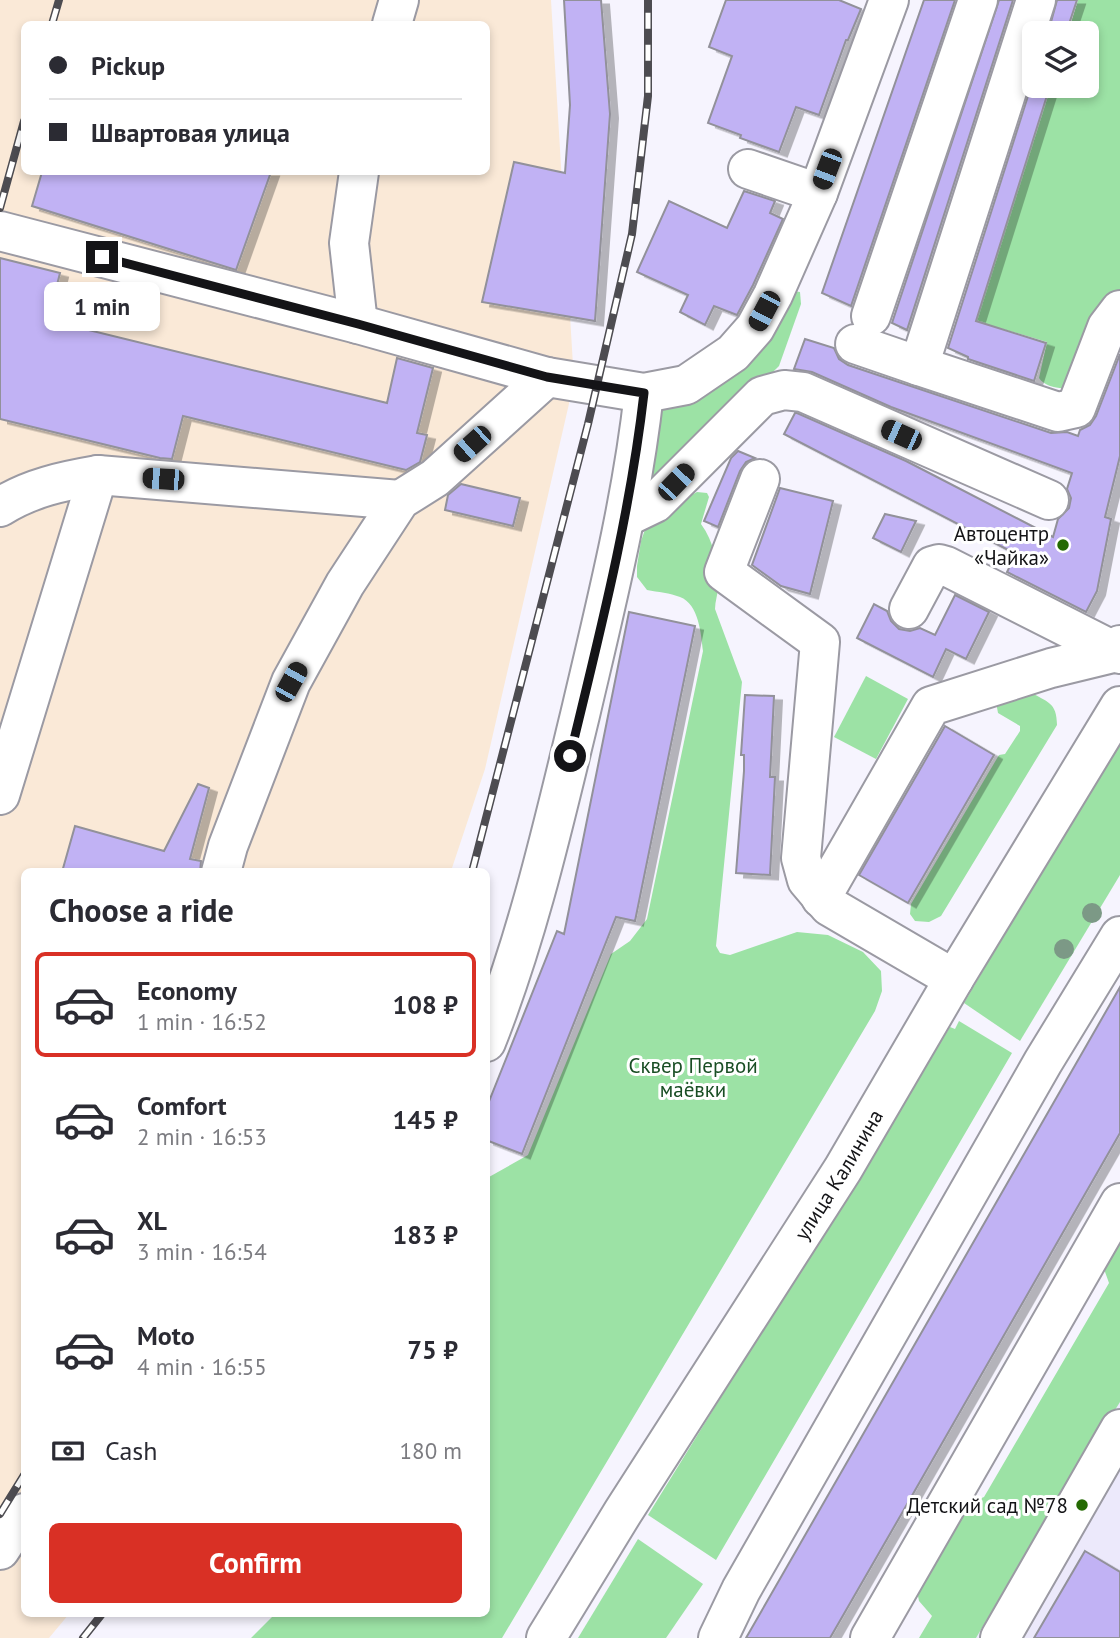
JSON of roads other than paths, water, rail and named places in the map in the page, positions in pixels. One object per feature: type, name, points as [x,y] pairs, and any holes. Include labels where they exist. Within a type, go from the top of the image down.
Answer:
[{"type":"main road","points":[[393,21],[399,0]]},
{"type":"main road","points":[[978,0],[863,330],[919,366],[1058,412],[1076,408],[1107,327],[1120,310]]},
{"type":"main road","points":[[919,366],[1036,0]]},
{"type":"main road","points":[[0,231],[358,324],[547,377],[644,393],[686,385],[733,353],[755,328],[773,295],[818,193],[886,1]]},
{"type":"main road","points":[[748,169],[818,193]]},
{"type":"main road","points":[[358,324],[349,243],[359,175]]},
{"type":"main road","points":[[222,868],[291,682],[345,584],[400,500],[435,478],[547,377]]},
{"type":"main road","points":[[626,517],[650,508],[659,500],[762,396],[783,390],[803,391],[1049,500]]},
{"type":"main road","points":[[490,1032],[539,884],[626,517],[638,450],[644,393]]},
{"type":"main road","points":[[0,507],[20,495],[62,481],[98,475],[400,500]]},
{"type":"main road","points":[[0,796],[98,475]]},
{"type":"main road","points":[[760,479],[724,572],[820,642],[801,858],[807,880],[829,906],[954,979]]},
{"type":"main road","points":[[909,609],[932,566],[939,564],[1119,650]]},
{"type":"main road","points":[[821,898],[931,706],[1119,650]]},
{"type":"main road","name":"улица Калинина","points":[[546,1638],[623,1512],[843,1169],[954,979],[1120,706]]},
{"type":"main road","points":[[718,1638],[741,1590],[1030,1086],[1120,936]]},
{"type":"main road","points":[[870,1638],[1120,1203]]},
{"type":"main road","points":[[1000,1638],[1120,1430]]},
{"type":"main road","points":[[0,1550],[21,1518]]},
{"type":"railway","points":[[53,21],[59,0]]},
{"type":"railway","points":[[473,868],[588,424],[632,234],[648,96],[648,0]]},
{"type":"railway","points":[[0,208],[21,132]]},
{"type":"railway","points":[[0,1514],[21,1480]]},
{"type":"railway","points":[[83,1638],[100,1617]]},
{"type":"place","name":"Автоцентр «Чайка»","points":[[1063,545]]},
{"type":"place","name":"Детский сад №78","points":[[1082,1505]]},
{"type":"park label","name":"Сквер Первой маёвки","points":[[693,1077]]}]
